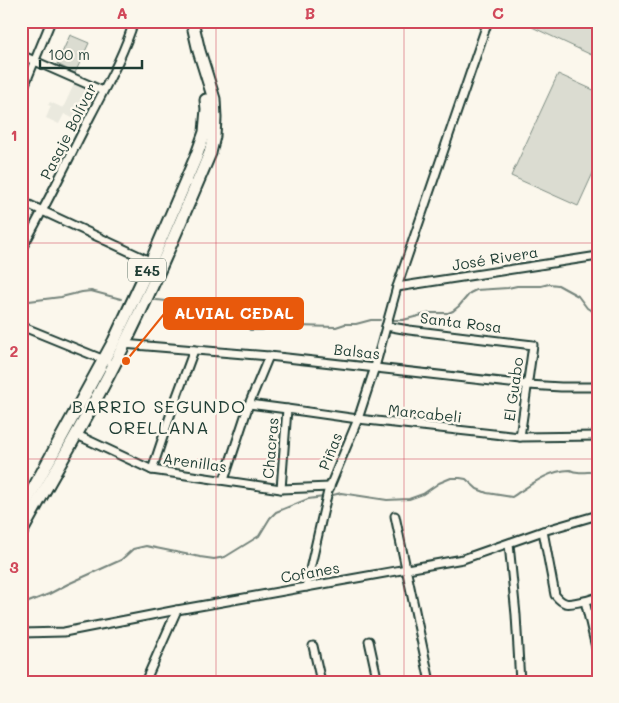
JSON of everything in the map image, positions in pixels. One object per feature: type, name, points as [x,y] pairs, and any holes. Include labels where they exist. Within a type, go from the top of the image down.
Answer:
[{"type":"main road","name":"E45","points":[[156,264],[205,132],[207,109],[204,87],[184,21]]},
{"type":"main road","name":"E45","points":[[27,509],[77,435],[109,362],[210,152],[214,136],[214,99],[192,21]]},
{"type":"main road","name":"E45","points":[[21,533],[27,509],[65,429],[109,362]]},
{"type":"street","points":[[21,94],[51,21]]},
{"type":"street","name":"Pasaje Bolívar","points":[[21,250],[103,91],[129,37],[134,21]]},
{"type":"street","name":"Piñas","points":[[306,587],[330,487],[358,419],[375,367],[397,287],[488,21]]},
{"type":"street","points":[[21,55],[103,91]]},
{"type":"street","points":[[21,201],[156,264]]},
{"type":"street","name":"José Rivera","points":[[397,287],[598,256]]},
{"type":"street","name":"Santa Rosa","points":[[386,326],[533,345]]},
{"type":"street","points":[[22,329],[109,362]]},
{"type":"street","name":"Balsas","points":[[119,342],[528,384],[598,388]]},
{"type":"street","name":"El Guabo","points":[[520,437],[533,345]]},
{"type":"street","points":[[152,470],[194,350]]},
{"type":"street","points":[[224,480],[249,404],[269,356]]},
{"type":"street","name":"Marcabeli","points":[[249,404],[358,419],[520,437],[598,436]]},
{"type":"street","name":"Chacras","points":[[281,489],[287,408]]},
{"type":"street","name":"Arenillas","points":[[65,429],[152,470],[281,489],[330,487]]},
{"type":"street","name":"Cofanes","points":[[21,633],[64,632],[463,559],[543,531],[598,515]]},
{"type":"street","points":[[395,516],[430,682]]},
{"type":"street","points":[[543,531],[555,595],[560,602],[567,604],[598,597]]},
{"type":"street","points":[[509,544],[520,682]]},
{"type":"street","points":[[585,601],[598,656]]},
{"type":"street","points":[[145,682],[178,610]]},
{"type":"street","points":[[369,641],[378,682]]},
{"type":"street","points":[[313,646],[321,682]]},
{"type":"shaded area","points":[[534,21],[598,21],[598,58],[532,27]]},
{"type":"shaded area","points":[[70,35],[89,43],[75,73],[57,64]]},
{"type":"shaded area","points":[[558,74],[598,92],[598,162],[578,206],[511,176]]},
{"type":"shaded area","points":[[75,82],[96,92],[81,122],[64,114],[59,124],[46,118],[51,106],[48,105],[50,102],[63,108]]},
{"type":"waterway","points":[[391,320],[403,320],[430,313],[448,313],[453,311],[470,293],[476,290],[549,284],[558,285],[578,296],[587,308],[598,315]]},
{"type":"waterway","points":[[21,302],[91,291],[121,299]]},
{"type":"waterway","points":[[156,300],[180,303],[202,312],[230,312],[250,330],[262,330],[274,325],[287,327],[336,327],[345,324],[380,320]]},
{"type":"waterway","points":[[329,496],[341,493],[387,500],[409,499],[423,494],[439,483],[451,478],[460,478],[466,479],[477,489],[487,493],[512,497],[539,479],[554,473],[570,470],[575,472],[598,472]]},
{"type":"waterway","points":[[21,605],[121,560],[133,549],[146,546],[214,559],[225,557],[259,536],[276,512],[308,499],[324,497]]},
{"type":"place","name":"ALVIAL CEDAL","points":[[126,361]]},
{"type":"district","name":"BARRIO SEGUNDO ORELLANA","points":[[159,416]]}]
